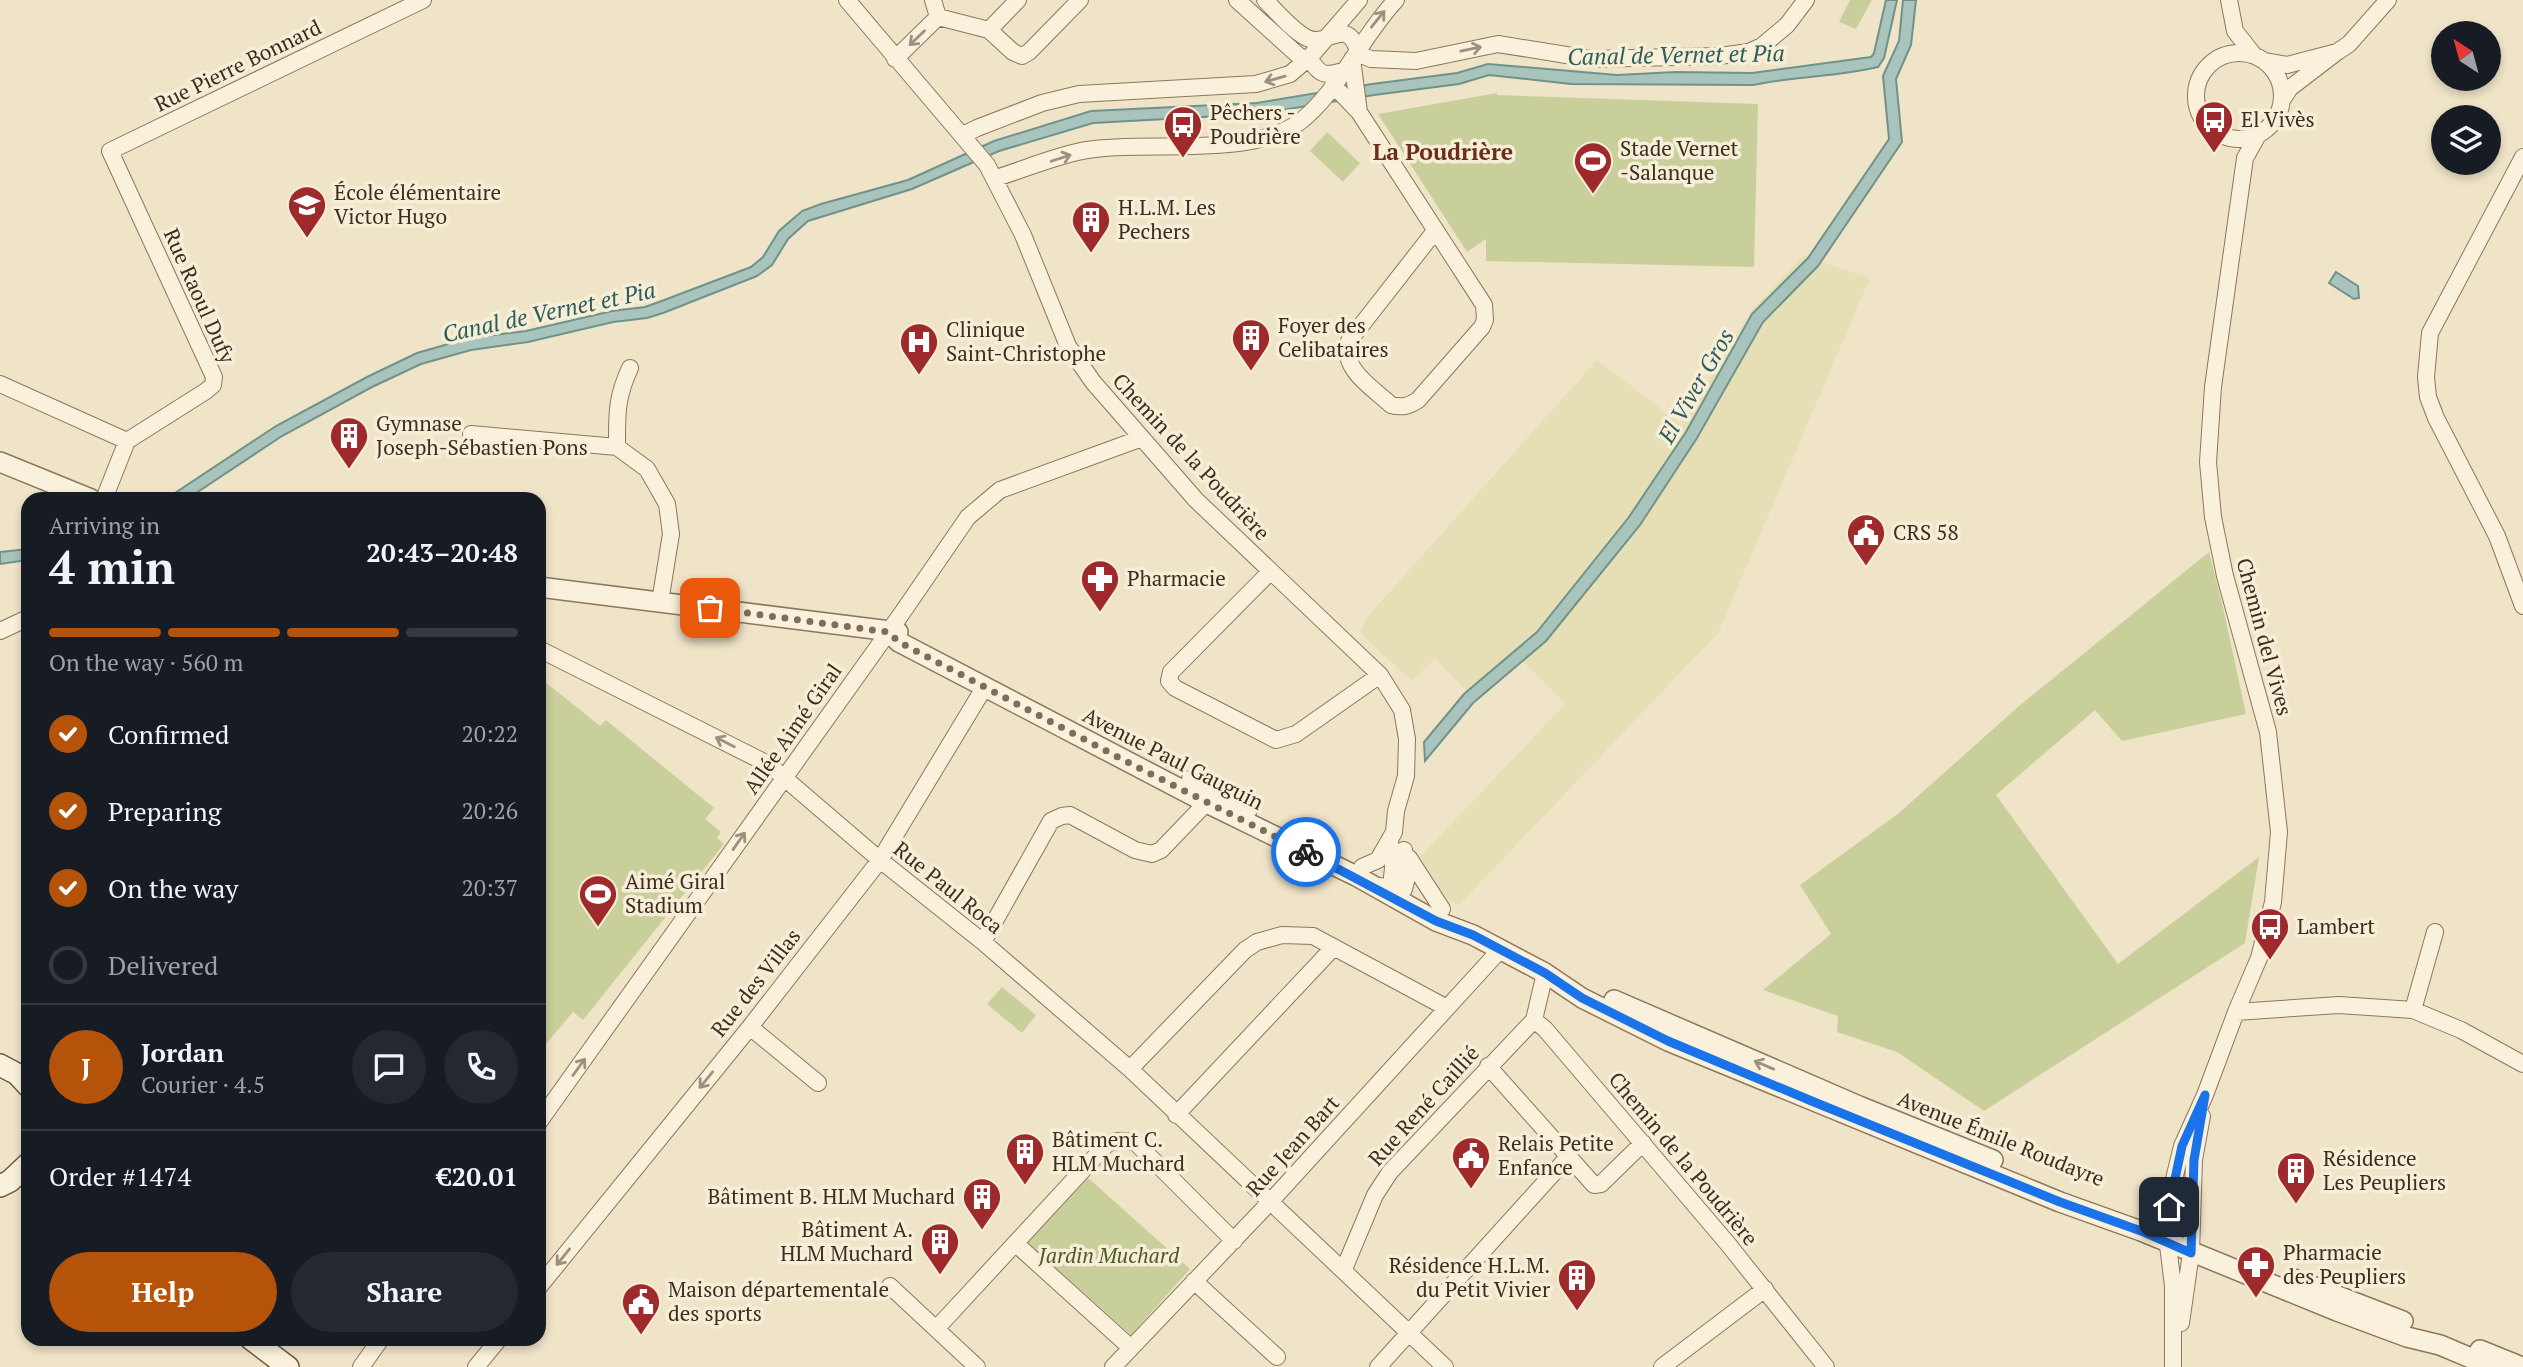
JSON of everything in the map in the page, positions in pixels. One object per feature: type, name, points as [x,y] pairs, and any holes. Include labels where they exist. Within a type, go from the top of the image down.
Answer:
[{"type":"main road","points":[[2,1062],[21,1080]]},
{"type":"main road","points":[[0,1186],[21,1171]]},
{"type":"main road","points":[[260,1346],[288,1367]]},
{"type":"street","name":"Rue Pierre Bonnard","points":[[110,151],[423,0]]},
{"type":"street","name":"Chemin de la Poudrière","points":[[847,0],[992,172],[1023,235],[1068,346],[1093,382],[1196,500],[1380,674],[1402,710],[1407,739],[1406,776],[1396,811],[1396,841],[1408,874],[1397,891]]},
{"type":"street","points":[[933,0],[939,17]]},
{"type":"street","points":[[989,30],[1018,0]]},
{"type":"street","points":[[939,17],[989,30],[1013,52],[1022,56],[1080,0]]},
{"type":"street","points":[[1237,0],[1300,57],[1309,58]]},
{"type":"street","points":[[1265,0],[1305,37],[1316,41],[1339,33],[1353,38],[1352,58],[1359,112]]},
{"type":"street","points":[[963,135],[1042,103],[1079,94],[1256,84],[1290,74],[1309,58],[1359,0]]},
{"type":"street","points":[[992,172],[1086,150],[1139,145],[1223,145],[1283,132],[1308,116],[1333,85],[1376,20],[1396,0]]},
{"type":"street","points":[[1309,58],[1318,72],[1328,75],[1352,58],[1416,61],[1499,44],[1591,59],[1719,56],[1749,52],[1762,46],[1787,25],[1806,0]]},
{"type":"street","points":[[2229,0],[2235,31],[2278,79],[2282,100]]},
{"type":"street","points":[[2337,52],[2287,65],[2239,52],[2224,54],[2211,62],[2202,73],[2195,92],[2196,106],[2202,119],[2212,130],[2224,137],[2235,139],[2258,135],[2270,126],[2290,88],[2349,44],[2388,0]]},
{"type":"street","points":[[895,59],[939,17]]},
{"type":"street","points":[[2224,54],[2235,31]]},
{"type":"street","points":[[1333,85],[1359,112],[1484,305],[1485,320],[1482,327],[1418,400],[1400,407],[1391,405],[1352,369],[1346,350],[1349,341],[1435,232]]},
{"type":"street","name":"Chemin del Vives","points":[[2173,1360],[2173,1286],[2167,1237],[2174,1179],[2182,1146],[2259,958],[2273,902],[2279,832],[2268,732],[2225,576],[2213,517],[2208,462],[2213,387],[2245,158],[2258,135]]},
{"type":"street","name":"Chemin del Vives","points":[[2224,137],[2242,180]]},
{"type":"street","name":"Rue Raoul Dufy","points":[[110,151],[215,377],[206,391],[127,441]]},
{"type":"street","points":[[2523,157],[2430,333],[2426,377],[2428,397],[2436,418],[2497,536],[2523,606]]},
{"type":"street","points":[[617,447],[617,408],[621,388],[630,368]]},
{"type":"street","points":[[0,384],[127,441],[107,492]]},
{"type":"street","points":[[471,434],[617,447],[647,469],[667,504],[671,534],[660,602]]},
{"type":"street","name":"Allée Aimé Giral","points":[[546,1112],[968,517],[1000,490],[1142,438]]},
{"type":"street","points":[[0,462],[72,492]]},
{"type":"street","points":[[1270,572],[1171,672],[1169,681],[1175,688],[1276,740],[1296,734],[1380,674]]},
{"type":"street","name":"Avenue Paul Gauguin","points":[[546,588],[905,633],[989,679],[1249,810],[1359,872]]},
{"type":"street","points":[[0,631],[21,621]]},
{"type":"street","name":"Avenue Paul Gauguin","points":[[888,632],[899,642],[984,688],[1397,891],[1442,909],[1473,935]]},
{"type":"street","name":"Rue Paul Roca","points":[[546,653],[768,764],[1130,1069],[1445,1367]]},
{"type":"street","name":"Rue des Villas","points":[[546,1278],[750,1027],[880,860],[984,688]]},
{"type":"street","name":"Avenue Paul Gauguin","points":[[1190,779],[1209,800],[1249,810]]},
{"type":"street","points":[[983,943],[1051,821],[1069,815],[1135,850],[1152,854],[1161,850],[1209,800]]},
{"type":"street","points":[[1359,872],[1378,860],[1396,841],[1442,909]]},
{"type":"street","name":"Avenue Paul Gauguin","points":[[1397,891],[1436,921],[1473,935]]},
{"type":"street","points":[[2413,1010],[2435,932]]},
{"type":"street","points":[[1130,1069],[1245,950],[1257,942],[1282,935],[1313,936],[1447,1008]]},
{"type":"street","name":"Avenue Émile Roudayre","points":[[1473,935],[1545,973],[1582,998],[1668,1041],[1899,1129],[2190,1246],[2337,1311],[2407,1337],[2440,1345],[2492,1367]]},
{"type":"street","points":[[1176,1115],[1334,947]]},
{"type":"street","name":"Rue Jean Bart","points":[[1113,1367],[1234,1241],[1500,950]]},
{"type":"street","points":[[1534,1020],[1545,973]]},
{"type":"street","points":[[2236,1012],[2339,1005],[2413,1010],[2461,1030],[2523,1064]]},
{"type":"street","name":"Chemin de la Poudrière","points":[[1534,1020],[1545,1029],[1643,1143],[1765,1289],[1825,1367]]},
{"type":"street","name":"Rue René Caillié","points":[[1344,1269],[1375,1195],[1390,1172],[1534,1020]]},
{"type":"street","points":[[750,1027],[818,1083]]},
{"type":"street","points":[[1488,1066],[1594,1185],[1601,1184],[1643,1143]]},
{"type":"street","name":"Chemin del Vives","points":[[2173,1360],[2183,1317],[2194,1160],[2205,1095]]},
{"type":"street","points":[[936,1329],[1107,1143],[1126,1140],[1136,1143],[1234,1241]]},
{"type":"street","points":[[1378,1367],[1568,1157]]},
{"type":"street","points":[[1016,1244],[1131,1348]]},
{"type":"street","name":"Avenue Émile Roudayre","points":[[2190,1246],[2296,1280],[2522,1367]]},
{"type":"street","points":[[1194,1281],[1277,1357]]},
{"type":"street","points":[[890,1286],[977,1367]]},
{"type":"street","points":[[1662,1367],[1765,1289]]},
{"type":"street","points":[[361,1367],[376,1346]]},
{"type":"street","points":[[476,1367],[493,1346]]},
{"type":"shaded area","points":[[1803,256],[1870,278],[1718,633],[1459,905],[1448,900],[1420,857],[1565,704],[1523,662],[1477,701],[1435,659],[1411,681],[1360,632],[1368,616],[1597,360],[1681,424],[1752,310]]},
{"type":"green space","points":[[1850,0],[1872,0],[1856,29],[1839,22]]},
{"type":"green space","name":"Stade Vernet -Salanque","points":[[1497,93],[1758,104],[1754,267],[1486,261],[1486,239],[1467,252],[1378,114]]},
{"type":"green space","points":[[1327,132],[1360,163],[1343,182],[1310,151]]},
{"type":"green space","points":[[2209,552],[2246,714],[2122,741],[2095,710],[1996,795],[2118,964],[2259,857],[2245,943],[1984,1111],[1897,1052],[1837,1032],[1838,1016],[1763,990],[1831,934],[1800,885],[1899,813],[2019,706]]},
{"type":"green space","name":"Aimé Giral Stadium","points":[[546,683],[600,726],[606,720],[714,808],[705,819],[721,832],[717,838],[724,844],[583,1020],[573,1012],[546,1044]]},
{"type":"green space","points":[[1002,987],[1036,1015],[1022,1033],[987,1004]]},
{"type":"green space","name":"Jardin Muchard","points":[[1086,1176],[1190,1269],[1131,1335],[1027,1242]]},
{"type":"water","points":[[1886,0],[1897,0],[1884,58],[1878,67],[1847,73],[1753,85],[1571,84],[1489,75],[1459,84],[1258,114],[1093,123],[999,151],[912,189],[808,221],[788,239],[772,265],[757,276],[663,313],[528,342],[471,350],[421,364],[372,387],[282,436],[198,492],[177,492],[276,426],[417,353],[469,338],[526,331],[659,302],[751,267],[763,257],[779,231],[802,211],[908,180],[994,141],[1091,111],[1257,103],[1457,73],[1488,64],[1617,75],[1676,72],[1752,73],[1871,57]]},
{"type":"water","points":[[1903,0],[1916,0],[1911,45],[1896,79],[1902,142],[1818,266],[1763,322],[1697,438],[1640,525],[1546,641],[1473,703],[1425,761],[1424,742],[1464,694],[1537,632],[1629,517],[1686,432],[1752,314],[1808,258],[1889,139],[1883,76],[1899,41]]},
{"type":"water","points":[[2336,272],[2358,286],[2359,298],[2354,299],[2329,283]]},
{"type":"water","points":[[21,550],[21,561],[0,564],[0,552]]},
{"type":"way so far","points":[[710,608],[888,632],[899,642],[984,688],[1306,852]]},
{"type":"place","name":"El Vivès","points":[[2214,154]]},
{"type":"place","name":"Pêchers - Poudrière","points":[[1183,159]]},
{"type":"place","name":"Stade Vernet -Salanque","points":[[1593,195]]},
{"type":"place","name":"École élémentaire Victor Hugo","points":[[307,239]]},
{"type":"place","name":"H.L.M. Les Pechers","points":[[1091,254]]},
{"type":"place","name":"Foyer des Celibataires","points":[[1251,372]]},
{"type":"place","name":"Clinique Saint-Christophe","points":[[919,376]]},
{"type":"place","name":"Gymnase Joseph-Sébastien Pons","points":[[349,470]]},
{"type":"place","name":"CRS 58","points":[[1866,567]]},
{"type":"place","name":"Pharmacie","points":[[1100,613]]},
{"type":"place","name":"Aimé Giral Stadium","points":[[598,928]]},
{"type":"place","name":"Lambert","points":[[2270,961]]},
{"type":"place","name":"Bâtiment C. HLM Muchard","points":[[1025,1186]]},
{"type":"place","name":"Relais Petite Enfance","points":[[1471,1190]]},
{"type":"place","name":"Résidence Les Peupliers","points":[[2296,1205]]},
{"type":"place","name":"Bâtiment B. HLM Muchard","points":[[982,1231]]},
{"type":"place","name":"Bâtiment A. HLM Muchard","points":[[940,1276]]},
{"type":"place","name":"Pharmacie des Peupliers","points":[[2256,1299]]},
{"type":"place","name":"Résidence H.L.M. du Petit Vivier","points":[[1577,1312]]},
{"type":"place","name":"Maison départementale des sports","points":[[641,1336]]},
{"type":"district","name":"La Poudrière","points":[[1443,152]]},
{"type":"route","points":[[1306,852],[1356,876],[1436,921],[1473,935],[1545,973],[1582,998],[1668,1041],[2191,1253],[2194,1160],[2205,1095],[2182,1146],[2169,1207]]},
{"type":"water label","name":"Canal de Vernet et Pia","points":[[1676,55]]},
{"type":"water label","name":"Canal de Vernet et Pia","points":[[549,312]]},
{"type":"water label","name":"El Viver Gros","points":[[1696,386]]}]
